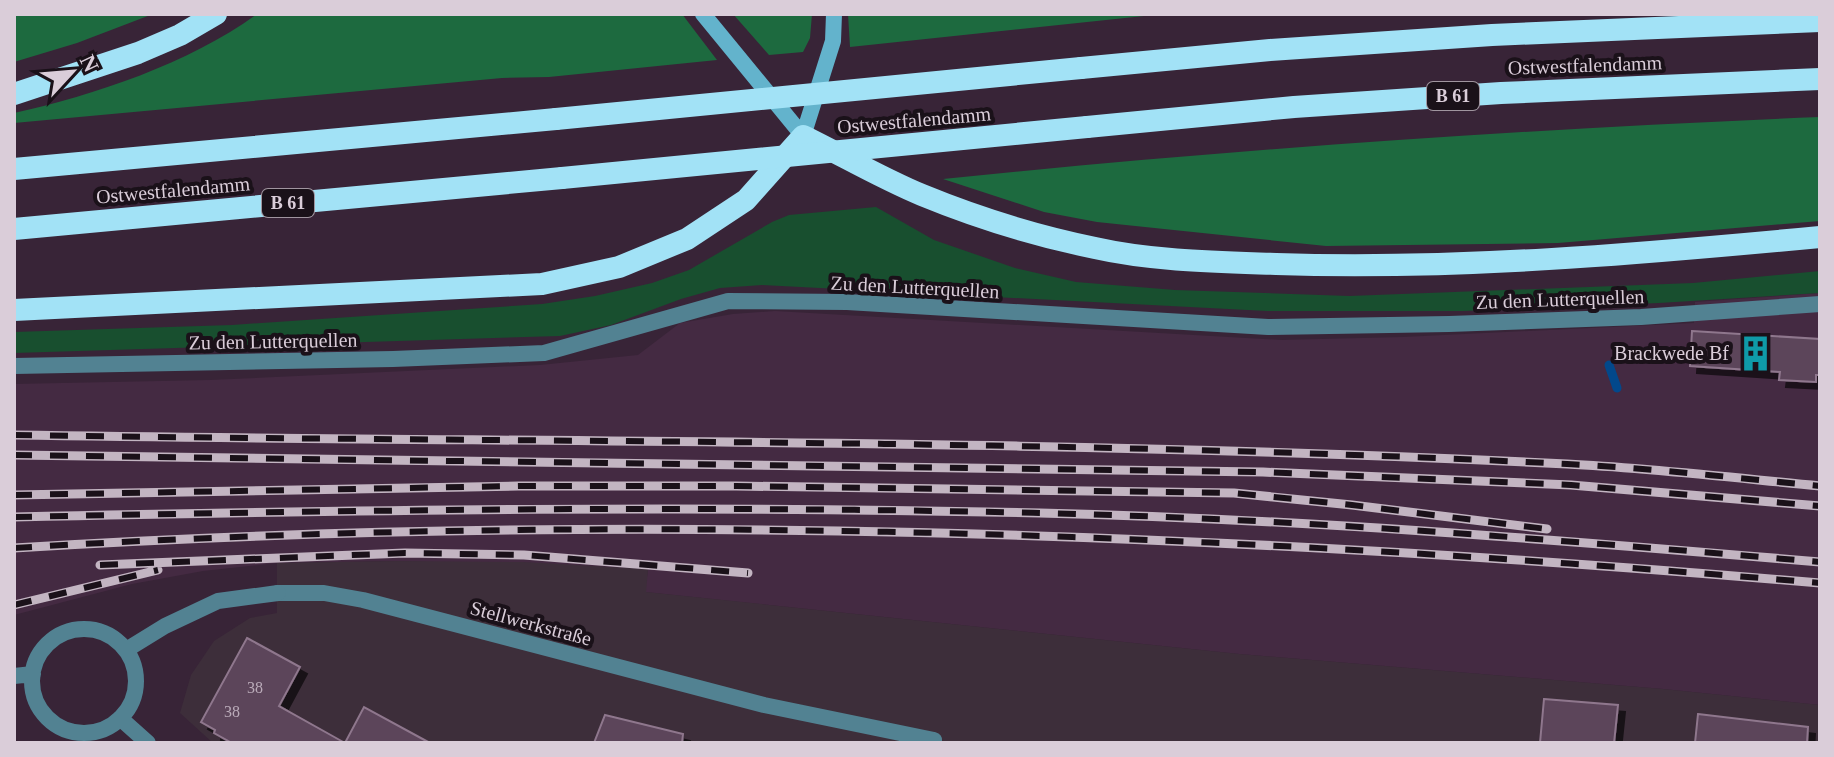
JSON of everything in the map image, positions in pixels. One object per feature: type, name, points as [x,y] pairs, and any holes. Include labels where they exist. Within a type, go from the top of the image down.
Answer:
[{"type":"highway","points":[[14,94],[138,53],[180,35],[216,14]]},
{"type":"highway","name":"Ostwestfalendamm","points":[[14,169],[1270,50],[1492,35],[1820,21]]},
{"type":"highway","name":"Ostwestfalendamm","points":[[14,229],[1294,107],[1485,94],[1820,79]]},
{"type":"highway","points":[[14,310],[542,284],[619,267],[687,239],[746,200],[803,136],[921,195],[1004,225],[1098,249],[1205,261],[1430,265],[1643,253],[1820,237]]},
{"type":"main road","points":[[703,14],[803,136]]},
{"type":"main road","points":[[803,136],[833,41],[834,14]]},
{"type":"street","name":"Zu den Lutterquellen","points":[[14,366],[544,353],[728,301],[847,302],[1268,327],[1641,317],[1820,304]]},
{"type":"street","name":"Stellwerkstraße","points":[[126,650],[165,626],[218,601],[278,593],[324,593],[363,600],[764,705],[934,740]]},
{"type":"street","points":[[99,631],[126,650],[132,661],[135,685],[131,703],[111,725],[91,732],[71,731],[57,725],[38,705],[32,687],[36,661],[53,640],[68,632],[99,631]]},
{"type":"street","points":[[14,676],[33,674]]},
{"type":"street","points":[[120,718],[148,743]]},
{"type":"shaded area","points":[[1820,293],[1820,705],[1239,654],[645,592],[648,570],[398,561],[277,563],[203,571],[132,584],[14,615],[14,384],[210,380],[540,365],[638,355],[680,323],[775,311],[1281,340],[1694,323],[1695,302]]},
{"type":"shaded area","points":[[523,562],[648,569],[646,592],[1239,654],[1820,705],[1820,743],[213,743],[180,713],[191,675],[214,641],[250,618],[277,613],[277,563]]},
{"type":"green space","points":[[14,14],[153,14],[77,43],[14,62]]},
{"type":"green space","points":[[257,14],[682,14],[717,60],[14,123],[14,113],[77,97],[141,75],[202,48]]},
{"type":"green space","points":[[733,14],[812,14],[810,38],[803,52],[769,55]]},
{"type":"green space","points":[[848,14],[1163,14],[850,47]]},
{"type":"green space","points":[[1820,117],[1820,221],[1558,243],[1326,246],[1097,222],[1044,212],[943,179],[1381,141]]},
{"type":"green space","points":[[876,207],[934,240],[1015,268],[1076,282],[1175,290],[1349,296],[1693,283],[1820,271],[1820,293],[1463,311],[1267,311],[762,285],[720,288],[611,325],[560,336],[14,353],[14,332],[232,325],[542,304],[595,296],[652,283],[689,270],[789,215]]},
{"type":"building","name":"Brackwede Bf","points":[[1692,331],[1820,339],[1820,375],[1816,375],[1816,382],[1779,380],[1780,372],[1690,366]]},
{"type":"building","points":[[247,638],[300,667],[279,706],[345,743],[232,743],[201,722]]},
{"type":"building","points":[[1544,699],[1618,705],[1614,743],[1540,743]]},
{"type":"building","points":[[364,707],[430,743],[345,743]]},
{"type":"building","points":[[1698,714],[1808,727],[1807,743],[1695,743]]},
{"type":"building","points":[[605,715],[683,734],[682,743],[594,743]]},
{"type":"waterway","points":[[1609,365],[1617,388]]},
{"type":"railway","points":[[14,435],[1179,450],[1599,466],[1820,486]]},
{"type":"railway","points":[[14,455],[1263,472],[1571,485],[1820,506]]},
{"type":"railway","points":[[14,495],[518,486],[1234,493],[1547,529]]},
{"type":"railway","points":[[14,517],[527,509],[1040,513],[1333,525],[1820,562]]},
{"type":"railway","points":[[14,548],[240,537],[466,531],[692,529],[918,532],[1369,551],[1820,583]]},
{"type":"railway","points":[[100,565],[405,553],[524,555],[748,573]]},
{"type":"railway","points":[[14,605],[158,570]]},
{"type":"place","name":"Brackwede Bf","points":[[1755,353]]}]
